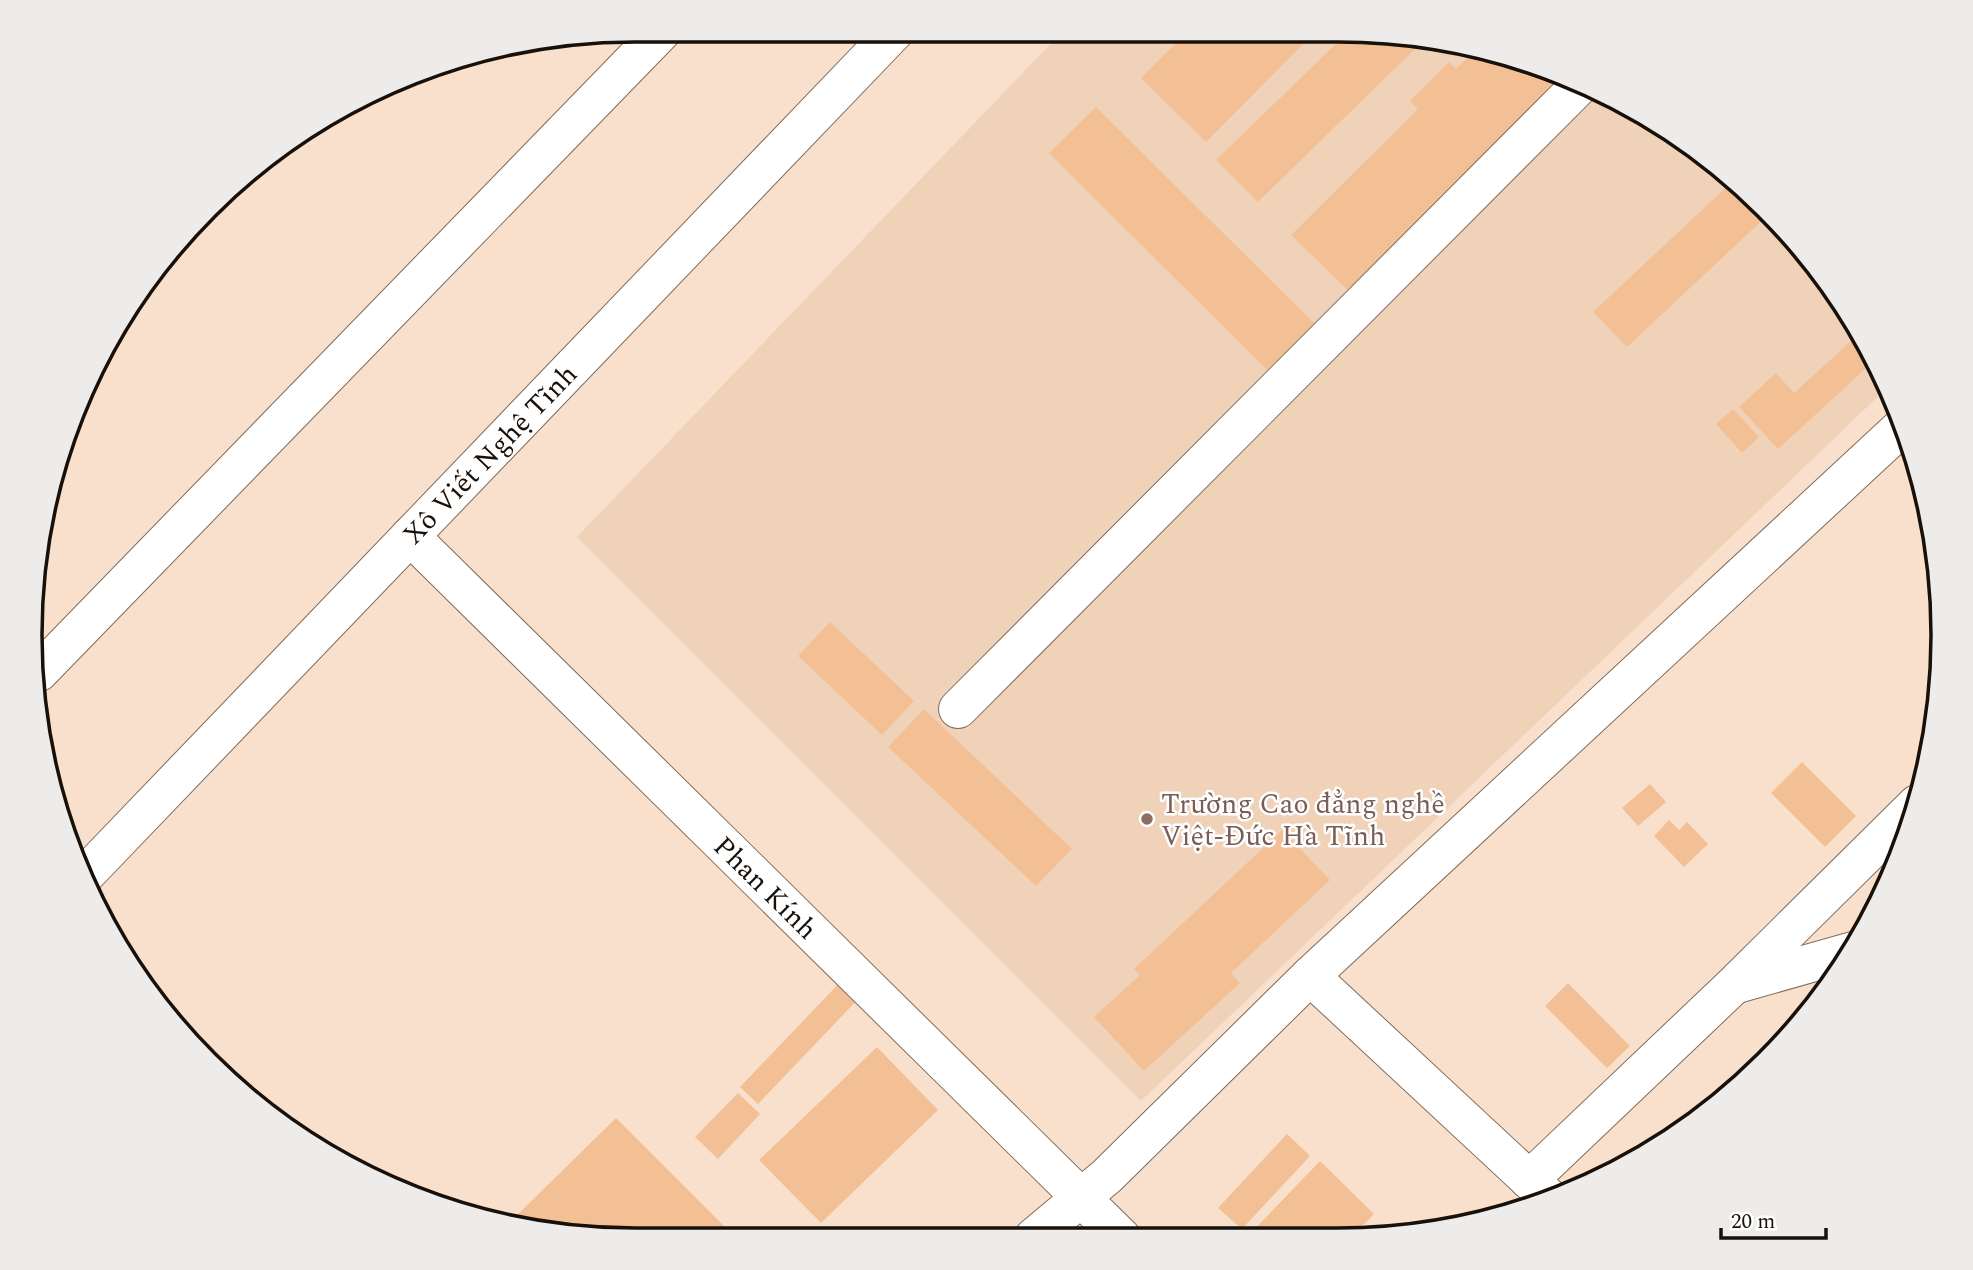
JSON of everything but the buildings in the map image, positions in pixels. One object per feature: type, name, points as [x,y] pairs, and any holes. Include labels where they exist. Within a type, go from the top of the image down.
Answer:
[{"type":"street","points":[[43,668],[651,42]]},
{"type":"street","name":"Xô Viết Nghệ Tĩnh","points":[[90,869],[885,42]]},
{"type":"street","points":[[958,709],[1575,91]]},
{"type":"street","points":[[1045,1228],[1107,1176],[1310,976],[1896,433]]},
{"type":"street","name":"Phan Kính","points":[[410,536],[1112,1228]]},
{"type":"street","points":[[1310,976],[1540,1190],[1734,985],[1902,819]]},
{"type":"street","points":[[1734,985],[1836,956]]},
{"type":"shaded area","name":"Trường Cao đẳng nghề Việt-Đức Hà Tĩnh","points":[[1052,42],[1377,43],[1454,53],[1529,73],[1565,87],[1634,121],[1667,142],[1729,189],[1757,216],[1784,244],[1831,306],[1852,339],[1880,395],[1141,1101],[577,537]]},
{"type":"place","name":"Trường Cao đẳng nghề Việt-Đức Hà Tĩnh","points":[[1147,819]]}]
